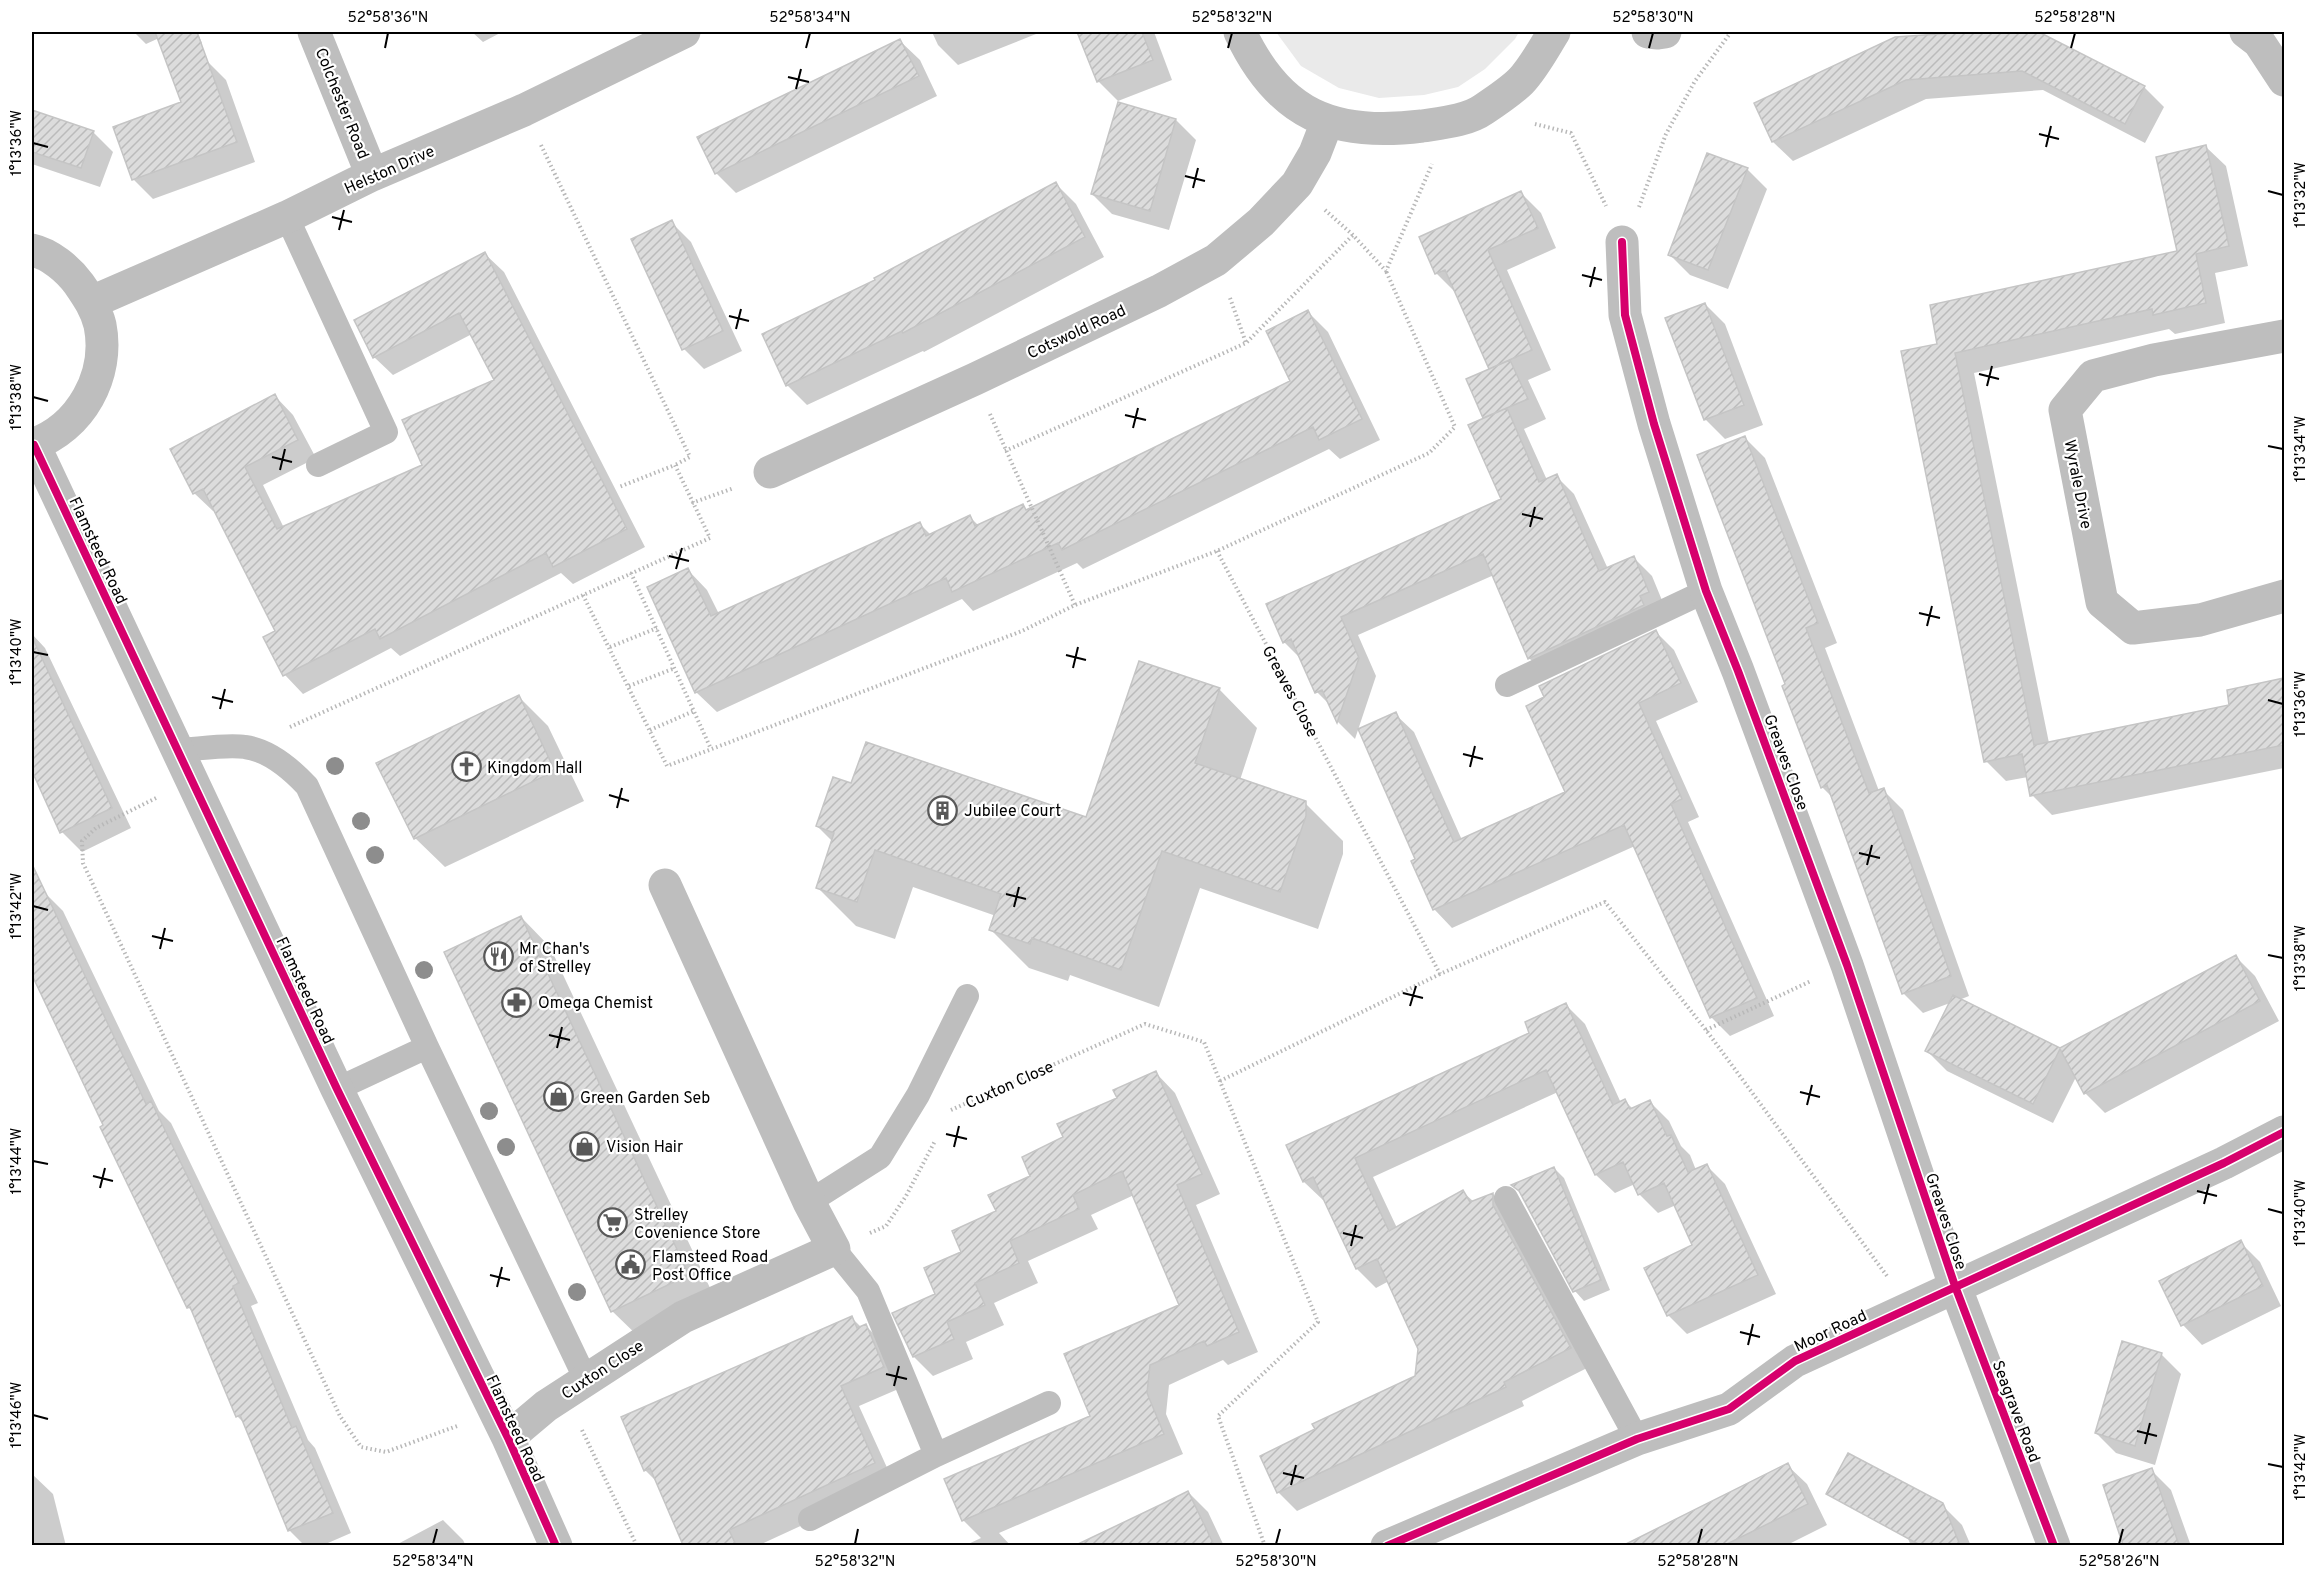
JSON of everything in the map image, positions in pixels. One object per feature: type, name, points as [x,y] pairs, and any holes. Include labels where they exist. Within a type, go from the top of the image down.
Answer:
[{"type":"street","name":"Colchester Road","points":[[314,32],[372,175]]},
{"type":"street","name":"Helston Drive","points":[[92,302],[287,217],[372,175],[524,110],[684,32]]},
{"type":"street","points":[[1240,32],[1251,56],[1281,94],[1302,111],[1327,122],[1368,128],[1410,127],[1450,122],[1482,111],[1520,81],[1554,32]]},
{"type":"street","points":[[1648,32],[1665,32]]},
{"type":"street","points":[[2246,32],[2259,42],[2284,80]]},
{"type":"street","name":"Cotswold Road","points":[[770,472],[975,379],[1159,291],[1216,260],[1262,222],[1297,184],[1315,153],[1327,122]]},
{"type":"street","name":"Greaves Close","points":[[1622,242],[1625,315],[1653,424],[1706,591],[1847,965],[1955,1286]]},
{"type":"street","points":[[32,250],[39,251],[70,272],[92,302],[100,323],[102,345],[100,367],[94,389],[82,408],[62,429],[33,445]]},
{"type":"street","name":"Wyrale Drive","points":[[2284,336],[2154,360],[2093,376],[2065,410],[2102,602],[2133,628],[2200,620],[2284,596]]},
{"type":"street","name":"Flamsteed Road","points":[[33,445],[179,750],[337,1089],[501,1425],[556,1545]]},
{"type":"street","points":[[665,885],[808,1202],[834,1249]]},
{"type":"street","name":"Moor Road","points":[[1386,1545],[1637,1438],[1729,1409],[1795,1361],[2223,1163],[2284,1132]]},
{"type":"street","name":"Cuxton Close","points":[[501,1425],[546,1406],[683,1317],[834,1249]]},
{"type":"street","name":"Seagrave Road","points":[[1955,1286],[2054,1545]]},
{"type":"lane","points":[[287,217],[386,432],[318,465]]},
{"type":"lane","points":[[1507,684],[1706,591]]},
{"type":"lane","points":[[179,750],[245,747],[290,769],[308,786],[427,1047],[575,1387]]},
{"type":"lane","points":[[808,1202],[880,1157],[918,1095],[967,996]]},
{"type":"lane","points":[[337,1089],[427,1047]]},
{"type":"lane","points":[[1506,1198],[1637,1438]]},
{"type":"lane","points":[[834,1249],[868,1291],[936,1455]]},
{"type":"lane","points":[[810,1519],[936,1455],[1049,1403]]},
{"type":"path","points":[[1622,242],[1638,210],[1666,134],[1695,81],[1731,32]]},
{"type":"path","points":[[524,110],[690,457],[619,487]]},
{"type":"path","points":[[1482,111],[1571,132],[1622,242]]},
{"type":"path","points":[[1386,271],[1450,122]]},
{"type":"path","points":[[584,595],[667,766],[1022,631],[1075,605],[1217,551],[1429,453],[1455,427],[1386,271],[1353,235],[1297,184]]},
{"type":"path","points":[[1005,452],[1246,343],[1353,235]]},
{"type":"path","points":[[1216,260],[1246,343]]},
{"type":"path","points":[[975,379],[1005,452],[1075,605]]},
{"type":"path","points":[[245,747],[710,538],[675,465]]},
{"type":"path","points":[[631,573],[711,749]]},
{"type":"path","points":[[610,647],[657,628]]},
{"type":"path","points":[[629,686],[675,668]]},
{"type":"path","points":[[650,730],[694,711]]},
{"type":"path","points":[[193,780],[96,828],[82,841],[83,863],[340,1416],[361,1447],[387,1452],[501,1425]]},
{"type":"path","points":[[1265,1545],[1218,1416],[1318,1322],[1220,1081],[1440,974],[1605,902],[1706,1030],[1911,1307]]},
{"type":"path","points":[[1706,1030],[1847,965]]},
{"type":"path","points":[[834,1249],[886,1226],[906,1196],[939,1132]]},
{"type":"path","points":[[575,1387],[637,1545]]},
{"type":"shaded area","points":[[1276,32],[1519,32],[1485,69],[1458,87],[1424,95],[1379,98],[1339,88],[1301,66]]},
{"type":"building","points":[[155,32],[197,32],[237,142],[132,180],[113,127],[181,102]]},
{"type":"building","points":[[1077,32],[1142,32],[1153,60],[1097,82]]},
{"type":"building","points":[[1968,32],[2039,32],[2145,86],[2125,124],[2022,71],[1906,80],[1772,142],[1754,103],[1895,37]]},
{"type":"building","points":[[900,39],[919,76],[715,174],[697,137]]},
{"type":"building","points":[[1118,102],[1176,119],[1150,211],[1091,194]]},
{"type":"building","points":[[32,110],[94,131],[81,168],[32,152]]},
{"type":"building","points":[[2206,145],[2229,246],[2196,254],[2206,303],[2153,315],[2152,309],[1955,353],[2034,745],[2229,705],[2227,690],[2284,678],[2284,745],[2030,796],[2022,754],[1984,762],[1901,351],[1937,344],[1930,305],[2177,251],[2156,157]]},
{"type":"building","points":[[1707,153],[1748,168],[1708,270],[1668,255]]},
{"type":"building","points":[[1056,182],[1085,237],[903,333],[902,331],[786,386],[762,334],[875,280],[874,278]]},
{"type":"building","points":[[1521,191],[1538,228],[1488,250],[1532,350],[1489,369],[1445,270],[1435,274],[1419,237]]},
{"type":"building","points":[[672,220],[723,331],[682,350],[631,239]]},
{"type":"building","points":[[485,252],[627,529],[553,567],[546,553],[380,639],[375,629],[283,676],[263,637],[275,631],[203,489],[193,494],[170,449],[275,394],[298,440],[245,467],[277,529],[422,465],[402,420],[494,380],[459,313],[373,358],[354,320]]},
{"type":"building","points":[[1705,303],[1744,405],[1704,420],[1665,318]]},
{"type":"building","points":[[1308,310],[1362,419],[1319,440],[1313,427],[1062,550],[1058,543],[952,592],[946,578],[695,693],[647,587],[688,568],[711,616],[920,522],[926,536],[970,515],[975,526],[1023,504],[1026,510],[1290,381],[1266,331]]},
{"type":"building","points":[[1510,360],[1528,399],[1483,418],[1466,379]]},
{"type":"building","points":[[1507,408],[1539,482],[1557,474],[1599,571],[1634,556],[1649,592],[1640,596],[1644,605],[1528,659],[1483,554],[1341,617],[1359,658],[1337,723],[1322,690],[1315,693],[1291,639],[1283,643],[1266,604],[1501,499],[1468,425]]},
{"type":"building","points":[[1745,436],[1818,623],[1806,628],[1869,793],[1884,788],[1951,976],[1902,994],[1827,785],[1821,788],[1782,686],[1785,684],[1697,455]]},
{"type":"building","points":[[1656,630],[1681,683],[1639,703],[1682,799],[1671,804],[1757,998],[1710,1018],[1624,825],[1433,910],[1411,861],[1415,859],[1358,729],[1396,712],[1454,842],[1565,792],[1526,706],[1544,697],[1539,686]]},
{"type":"building","points":[[32,637],[112,808],[60,833],[32,771]]},
{"type":"building","name":"Jubilee Court","points":[[1139,661],[1220,688],[1195,763],[1306,801],[1306,816],[1280,892],[1162,851],[1121,970],[1032,938],[1030,944],[989,930],[1001,894],[875,850],[857,902],[816,888],[834,833],[816,826],[833,777],[851,783],[866,742],[1086,817]]},
{"type":"building","name":"Kingdom Hall","points":[[519,695],[555,771],[414,839],[376,763]]},
{"type":"building","points":[[32,864],[146,1104],[151,1101],[239,1283],[233,1286],[292,1428],[296,1426],[333,1513],[288,1531],[240,1415],[236,1417],[190,1307],[187,1308],[100,1127],[103,1125],[32,975]]},
{"type":"building","points":[[521,916],[689,1275],[611,1312],[444,952]]},
{"type":"building","points":[[2236,955],[2260,1001],[2084,1094],[2060,1049],[2033,1104],[1925,1051],[1953,995],[2060,1048]]},
{"type":"building","points":[[1566,1003],[1613,1105],[1625,1099],[1630,1109],[1650,1100],[1667,1136],[1671,1135],[1688,1172],[1707,1164],[1758,1275],[1667,1316],[1644,1268],[1692,1245],[1664,1183],[1638,1195],[1623,1162],[1595,1175],[1546,1070],[1355,1158],[1389,1231],[1463,1190],[1470,1202],[1493,1193],[1493,1205],[1571,1348],[1504,1382],[1506,1387],[1277,1493],[1260,1456],[1315,1429],[1312,1424],[1415,1376],[1418,1349],[1377,1259],[1356,1269],[1313,1177],[1303,1182],[1286,1145],[1529,1033],[1525,1022]]},
{"type":"building","points":[[1156,1071],[1202,1174],[1177,1185],[1239,1332],[1207,1346],[1204,1341],[1150,1365],[1147,1393],[1164,1434],[962,1521],[944,1479],[1090,1416],[1064,1354],[1179,1305],[1122,1171],[1073,1195],[1079,1209],[1010,1241],[1019,1263],[975,1283],[985,1305],[947,1322],[954,1339],[913,1357],[892,1313],[935,1294],[924,1268],[961,1252],[952,1231],[996,1211],[988,1195],[1030,1176],[1022,1157],[1063,1137],[1057,1124],[1117,1098],[1113,1090]]},
{"type":"building","points":[[1554,1167],[1601,1280],[1573,1292],[1519,1191],[1511,1185]]},
{"type":"building","points":[[2241,1240],[2263,1286],[2181,1326],[2159,1281]]},
{"type":"building","points":[[852,1316],[857,1328],[866,1324],[884,1367],[841,1386],[875,1463],[729,1530],[736,1545],[683,1545],[650,1468],[644,1471],[621,1417]]},
{"type":"building","points":[[2122,1341],[2162,1353],[2135,1446],[2095,1433]]},
{"type":"building","points":[[1848,1453],[1943,1503],[1960,1545],[1920,1545],[1826,1494]]},
{"type":"building","points":[[1788,1463],[1808,1504],[1725,1545],[1624,1545]]},
{"type":"building","points":[[2152,1468],[2179,1545],[2123,1545],[2103,1485]]},
{"type":"building","points":[[1188,1491],[1214,1545],[1076,1545],[1162,1504]]},
{"type":"cycle path","points":[[1622,242],[1625,315],[1654,424],[1706,591],[1847,965],[1955,1286],[2054,1546]]},
{"type":"cycle path","points":[[34,445],[337,1089],[508,1438],[556,1546]]},
{"type":"cycle path","points":[[1387,1546],[1637,1439],[1729,1409],[1795,1361],[2224,1163],[2284,1132]]},
{"type":"place","name":"Kingdom Hall","points":[[466,767]]},
{"type":"place","name":"Jubilee Court","points":[[943,810]]},
{"type":"place","name":"Mr Chan's of Strelley","points":[[498,957]]},
{"type":"place","name":"Omega Chemist","points":[[517,1002]]},
{"type":"place","name":"Green Garden Seb","points":[[559,1097]]},
{"type":"place","name":"Vision Hair","points":[[585,1146]]},
{"type":"place","name":"Strelley Covenience Store","points":[[613,1223]]},
{"type":"place","name":"Flamsteed Road Post Office","points":[[631,1265]]}]
